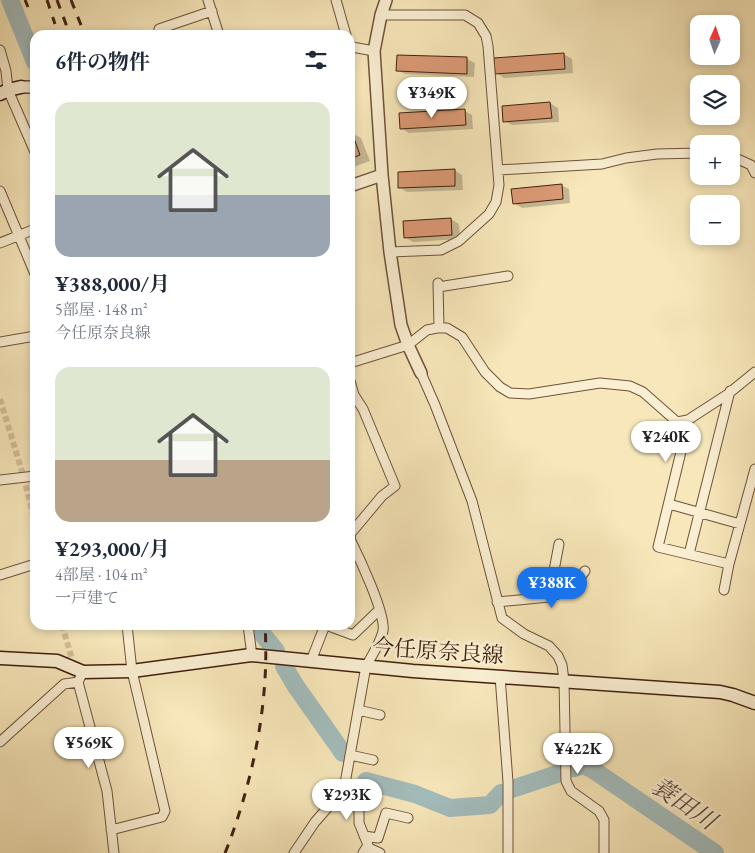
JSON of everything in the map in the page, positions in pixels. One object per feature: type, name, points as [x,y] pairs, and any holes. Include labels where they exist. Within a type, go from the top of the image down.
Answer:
[{"type":"main road","points":[[4,92],[21,86]]},
{"type":"main road","name":"今任原奈良線","points":[[0,658],[57,660],[80,677],[251,655],[366,666],[720,692],[755,703]]},
{"type":"street","points":[[208,0],[218,30]]},
{"type":"street","points":[[336,0],[345,30]]},
{"type":"street","points":[[386,0],[374,51],[382,175],[390,252],[401,325],[435,405],[472,501],[502,618],[524,634],[549,646],[558,656],[562,665],[566,781],[571,791],[599,811],[604,820],[604,853]]},
{"type":"street","points":[[159,30],[212,11]]},
{"type":"street","points":[[381,15],[466,15],[478,24],[486,36],[488,46],[499,185],[496,202],[489,214],[459,241],[441,250],[390,252]]},
{"type":"street","points":[[355,48],[374,51]]},
{"type":"street","points":[[0,50],[6,71],[4,92],[30,142]]},
{"type":"street","points":[[21,86],[30,87]]},
{"type":"street","points":[[498,170],[602,164],[626,158],[657,154],[690,153]]},
{"type":"street","points":[[740,160],[751,165],[755,173]]},
{"type":"street","points":[[355,184],[382,175]]},
{"type":"street","points":[[0,191],[30,262]]},
{"type":"street","points":[[0,243],[30,231]]},
{"type":"street","points":[[440,328],[438,285],[508,276]]},
{"type":"street","points":[[355,361],[408,345],[427,330],[447,328],[462,337],[485,372],[500,387],[510,393],[529,394],[600,384],[630,386],[643,392],[677,422],[688,420],[755,372]]},
{"type":"street","points":[[0,342],[30,337]]},
{"type":"street","points":[[689,554],[730,391]]},
{"type":"street","points":[[355,399],[363,409],[395,486],[382,496],[355,528]]},
{"type":"street","points":[[682,421],[686,431],[658,547],[729,564]]},
{"type":"street","points":[[724,590],[729,564],[755,469]]},
{"type":"street","points":[[0,480],[30,477]]},
{"type":"street","points":[[669,504],[740,524]]},
{"type":"street","points":[[549,598],[559,544]]},
{"type":"street","points":[[294,853],[315,822],[344,788],[366,666],[373,656],[383,631],[383,623],[368,576],[355,549]]},
{"type":"street","points":[[0,575],[30,566]]},
{"type":"street","points":[[497,602],[549,598],[571,588],[584,571]]},
{"type":"street","points":[[340,630],[353,635],[379,610]]},
{"type":"street","points":[[112,830],[162,818],[165,811],[132,671],[128,630]]},
{"type":"street","points":[[248,630],[251,655]]},
{"type":"street","points":[[311,660],[324,630]]},
{"type":"street","points":[[500,676],[508,782],[508,853]]},
{"type":"street","points":[[0,742],[64,684],[80,677],[107,791],[114,853]]},
{"type":"street","points":[[358,710],[380,715]]},
{"type":"street","points":[[350,755],[373,760]]},
{"type":"street","points":[[344,788],[355,797],[359,810],[359,823],[368,846],[365,850],[380,853]]},
{"type":"street","points":[[364,836],[378,838],[386,812],[408,818]]},
{"type":"building","points":[[564,53],[565,69],[495,74],[494,58]]},
{"type":"building","points":[[397,55],[467,57],[467,74],[396,71]]},
{"type":"building","points":[[550,102],[552,118],[503,122],[502,106]]},
{"type":"building","points":[[465,109],[466,125],[400,129],[399,113]]},
{"type":"building","points":[[355,141],[360,155],[355,157]]},
{"type":"building","points":[[455,169],[455,186],[398,188],[398,172]]},
{"type":"building","points":[[562,184],[563,199],[513,204],[511,189]]},
{"type":"building","points":[[451,218],[452,235],[404,238],[403,221]]},
{"type":"waterway","name":"蓑田川","points":[[10,0],[30,50]]},
{"type":"waterway","name":"蓑田川","points":[[259,630],[276,651]]},
{"type":"waterway","name":"蓑田川","points":[[284,666],[295,685],[343,753]]},
{"type":"waterway","name":"蓑田川","points":[[574,768],[582,765],[592,769],[715,853]]},
{"type":"waterway","name":"蓑田川","points":[[512,789],[557,774]]},
{"type":"waterway","name":"蓑田川","points":[[366,781],[415,794],[450,808],[490,805],[501,793]]},
{"type":"tunnel","points":[[0,399],[30,502]]},
{"type":"tunnel","points":[[63,630],[72,659],[70,665]]},
{"type":"railway","points":[[25,0],[28,7]]},
{"type":"railway","points":[[47,0],[55,24]]},
{"type":"railway","points":[[57,0],[68,30]]},
{"type":"railway","points":[[71,0],[83,30]]},
{"type":"railway","points":[[225,853],[245,794],[256,746],[265,674],[265,630]]}]
